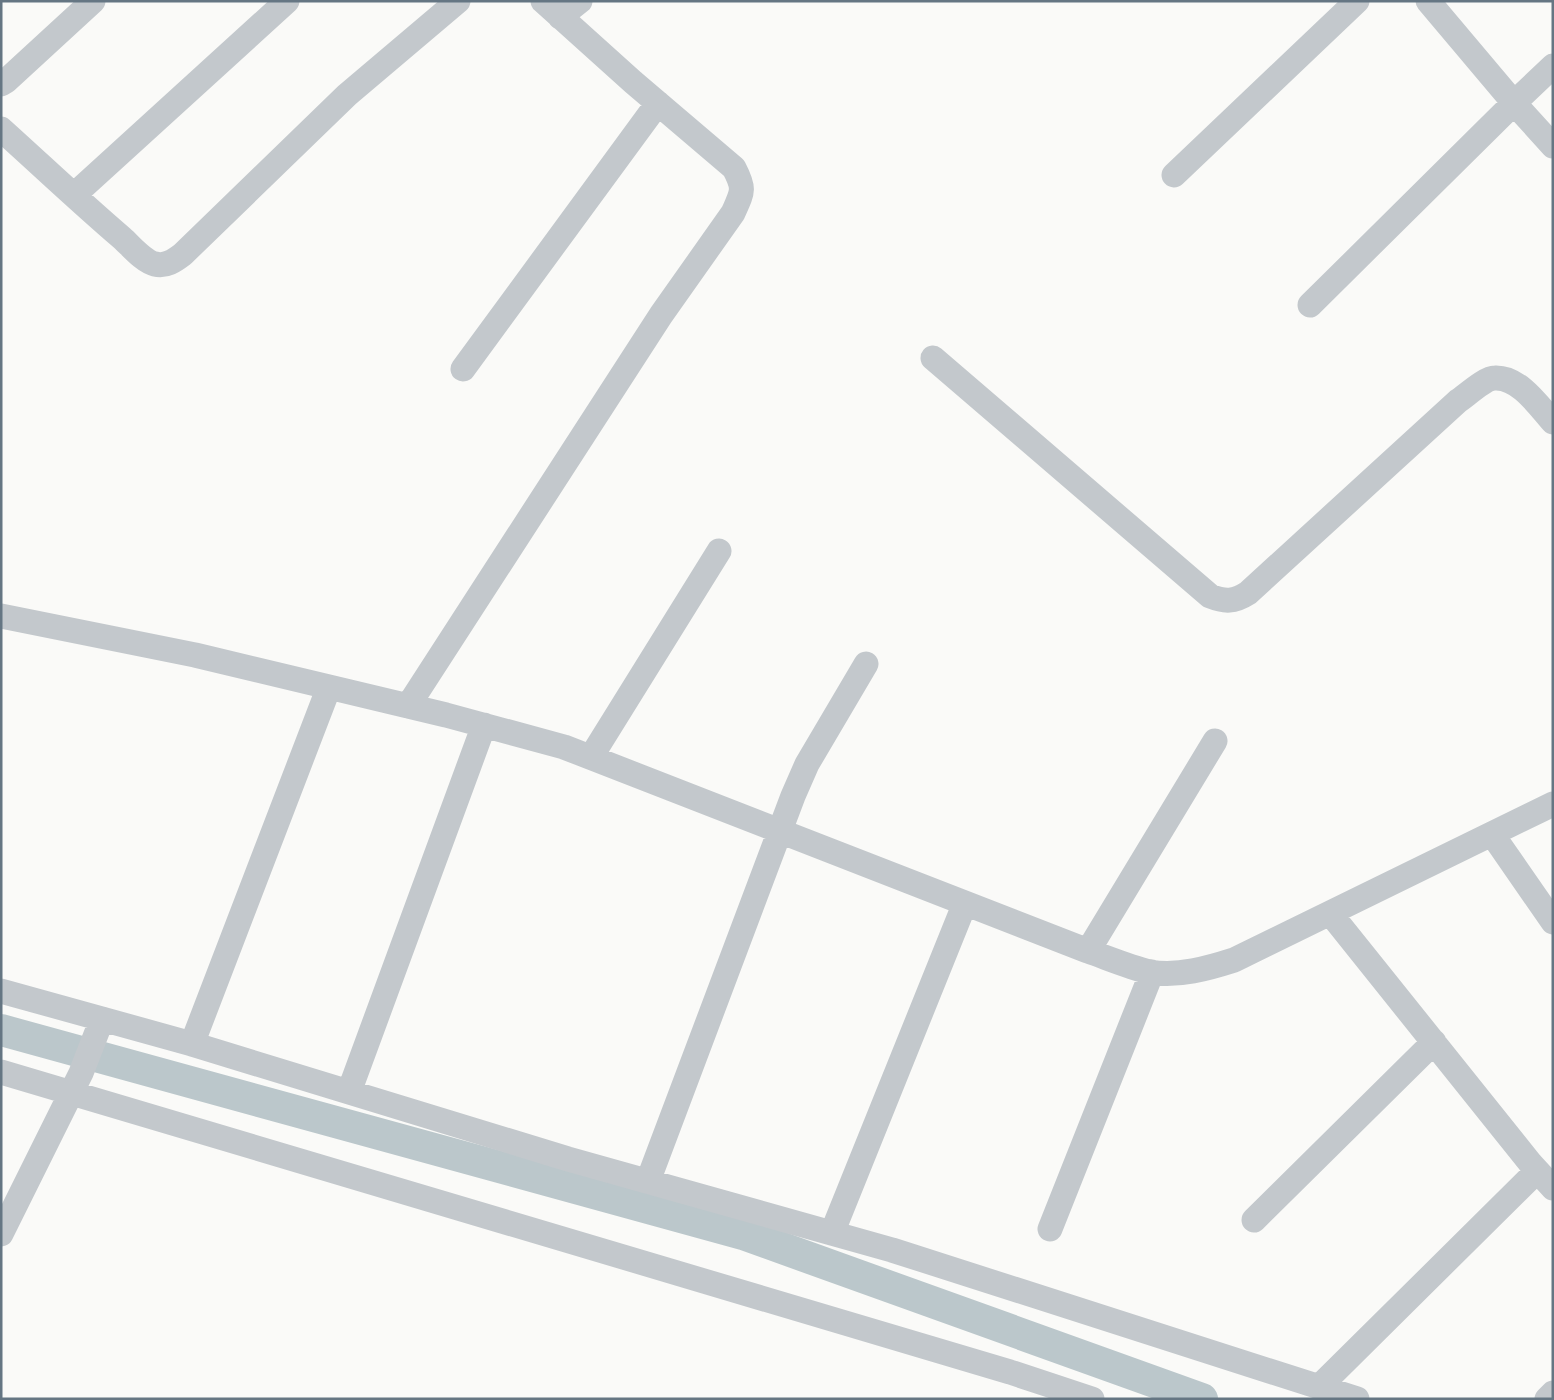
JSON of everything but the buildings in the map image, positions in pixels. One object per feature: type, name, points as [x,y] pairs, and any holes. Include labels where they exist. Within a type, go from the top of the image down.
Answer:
[{"type":"street","points":[[1,84],[93,1]]},
{"type":"street","points":[[74,195],[287,1]]},
{"type":"street","points":[[1,129],[147,259],[156,264],[166,264],[183,254],[348,95],[458,1]]},
{"type":"street","points":[[551,9],[580,1]]},
{"type":"street","points":[[1174,175],[1357,1]]},
{"type":"street","points":[[1428,1],[1553,146]]},
{"type":"street","points":[[408,706],[661,315],[733,213],[741,196],[742,184],[734,168],[551,9]]},
{"type":"street","points":[[1310,305],[1553,66]]},
{"type":"street","points":[[463,369],[658,103]]},
{"type":"street","points":[[933,358],[1210,596],[1221,601],[1231,601],[1248,592],[1458,401],[1477,387],[1494,378],[1513,382],[1534,400],[1553,422]]},
{"type":"street","points":[[591,757],[719,551]]},
{"type":"street","points":[[1,616],[195,654],[484,725],[564,747],[1088,951],[1152,972],[1174,973],[1207,968],[1234,960],[1553,804]]},
{"type":"street","points":[[648,1181],[780,830],[807,764],[866,664]]},
{"type":"street","points":[[192,1044],[330,687]]},
{"type":"street","points":[[349,1092],[484,725]]},
{"type":"street","points":[[1088,951],[1215,741]]},
{"type":"street","points":[[1492,834],[1553,922]]},
{"type":"street","points":[[832,1233],[965,903]]},
{"type":"street","points":[[1319,1387],[1545,1179],[1330,913]]},
{"type":"street","points":[[1050,1229],[1152,972]]},
{"type":"street","points":[[1,991],[98,1030],[192,1044],[568,1159],[892,1250],[1357,1399]]},
{"type":"street","points":[[1,1234],[76,1082],[98,1030]]},
{"type":"street","points":[[1254,1220],[1434,1042]]},
{"type":"street","points":[[1,1072],[76,1082],[1092,1399]]},
{"type":"street","points":[[1547,1399],[1553,1393]]},
{"type":"waterway","points":[[1,1030],[743,1234],[1202,1399]]}]
